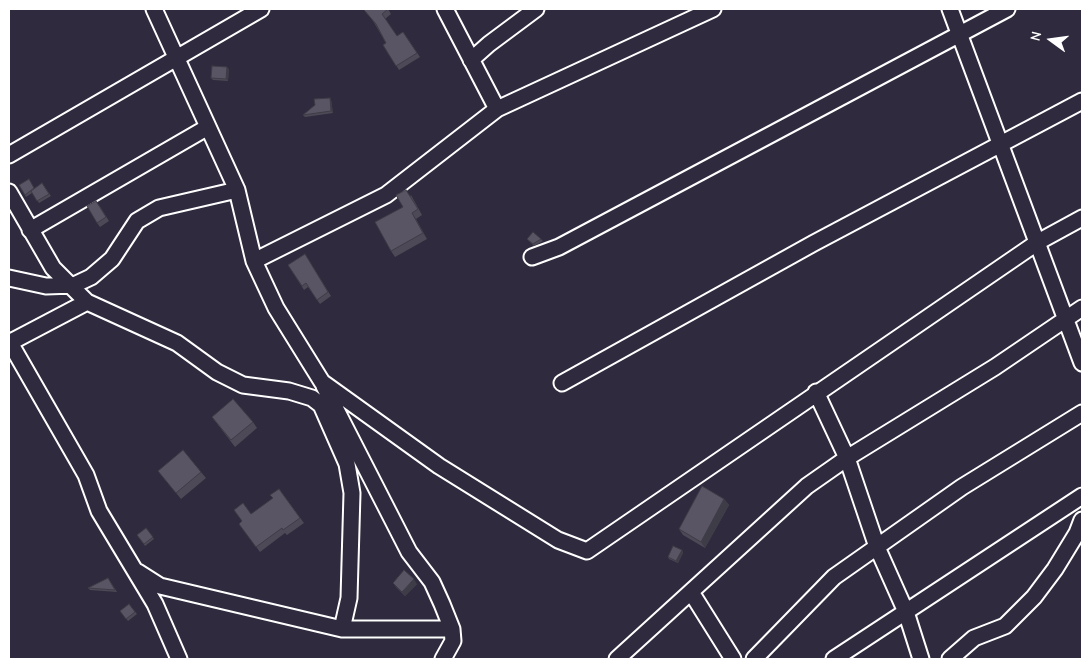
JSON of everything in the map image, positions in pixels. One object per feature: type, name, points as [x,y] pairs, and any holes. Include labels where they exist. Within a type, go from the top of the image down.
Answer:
[{"type":"street","points":[[154,9],[237,190],[254,261],[276,308],[322,382],[408,552],[432,582],[452,629],[453,641],[443,659]]},
{"type":"street","points":[[9,155],[261,9]]},
{"type":"street","points":[[445,9],[497,109]]},
{"type":"street","points":[[471,60],[536,9]]},
{"type":"street","points":[[254,261],[386,195],[497,109],[713,9]]},
{"type":"street","points":[[950,9],[1082,363]]},
{"type":"street","points":[[532,257],[559,247],[1007,9]]},
{"type":"street","points":[[562,383],[814,243],[1082,101]]},
{"type":"street","points":[[30,230],[208,127]]},
{"type":"street","points":[[9,278],[46,286],[70,285],[91,277],[112,259],[137,221],[159,208],[237,190]]},
{"type":"street","points":[[9,192],[53,268],[87,302],[177,343],[217,372],[243,385],[289,391],[312,398],[321,405],[348,464],[352,493],[349,598],[342,629]]},
{"type":"street","points":[[322,382],[439,466],[558,540],[587,551],[816,392],[1038,242],[1082,218]]},
{"type":"street","points":[[87,302],[9,342],[86,475],[100,511],[155,604],[179,659]]},
{"type":"street","points":[[617,659],[807,486],[847,458],[995,368],[1082,308]]},
{"type":"street","points":[[816,392],[847,458],[877,547],[906,612],[921,659]]},
{"type":"street","points":[[754,659],[834,577],[962,487],[1082,413]]},
{"type":"street","points":[[834,659],[1082,496]]},
{"type":"street","points":[[950,659],[974,638],[1005,626],[1034,597],[1073,540],[1082,520]]},
{"type":"street","points":[[135,570],[160,586],[342,629],[452,629]]},
{"type":"street","points":[[691,592],[733,659]]},
{"type":"building","points":[[388,9],[382,14],[397,36],[403,32],[417,53],[396,66],[383,45],[386,43],[376,24],[364,10]]},
{"type":"building","points":[[212,66],[227,67],[226,79],[211,78]]},
{"type":"building","points":[[330,98],[331,111],[303,115],[315,105],[314,99]]},
{"type":"building","points":[[29,179],[34,188],[25,195],[19,185]]},
{"type":"building","points":[[42,183],[49,194],[37,201],[31,191]]},
{"type":"building","points":[[406,190],[418,209],[412,213],[423,233],[391,251],[375,222],[403,207],[396,195]]},
{"type":"building","points":[[96,201],[106,217],[97,223],[87,206]]},
{"type":"building","points":[[533,232],[541,239],[533,244],[527,239]]},
{"type":"building","points":[[305,254],[328,292],[317,300],[306,283],[302,286],[288,265]]},
{"type":"building","points":[[233,399],[253,422],[231,440],[212,417]]},
{"type":"building","points":[[183,450],[201,472],[176,493],[158,471]]},
{"type":"building","points":[[702,486],[724,499],[701,542],[679,529]]},
{"type":"building","points":[[279,489],[300,518],[283,530],[282,528],[256,547],[239,524],[242,521],[234,510],[243,503],[251,514],[273,498],[270,495]]},
{"type":"building","points":[[146,528],[153,537],[144,544],[137,535]]},
{"type":"building","points":[[673,546],[682,550],[676,561],[668,557]]},
{"type":"building","points":[[404,570],[414,579],[402,592],[393,583]]},
{"type":"building","points":[[108,578],[115,590],[88,588]]},
{"type":"building","points":[[129,604],[135,612],[126,619],[120,611]]}]
